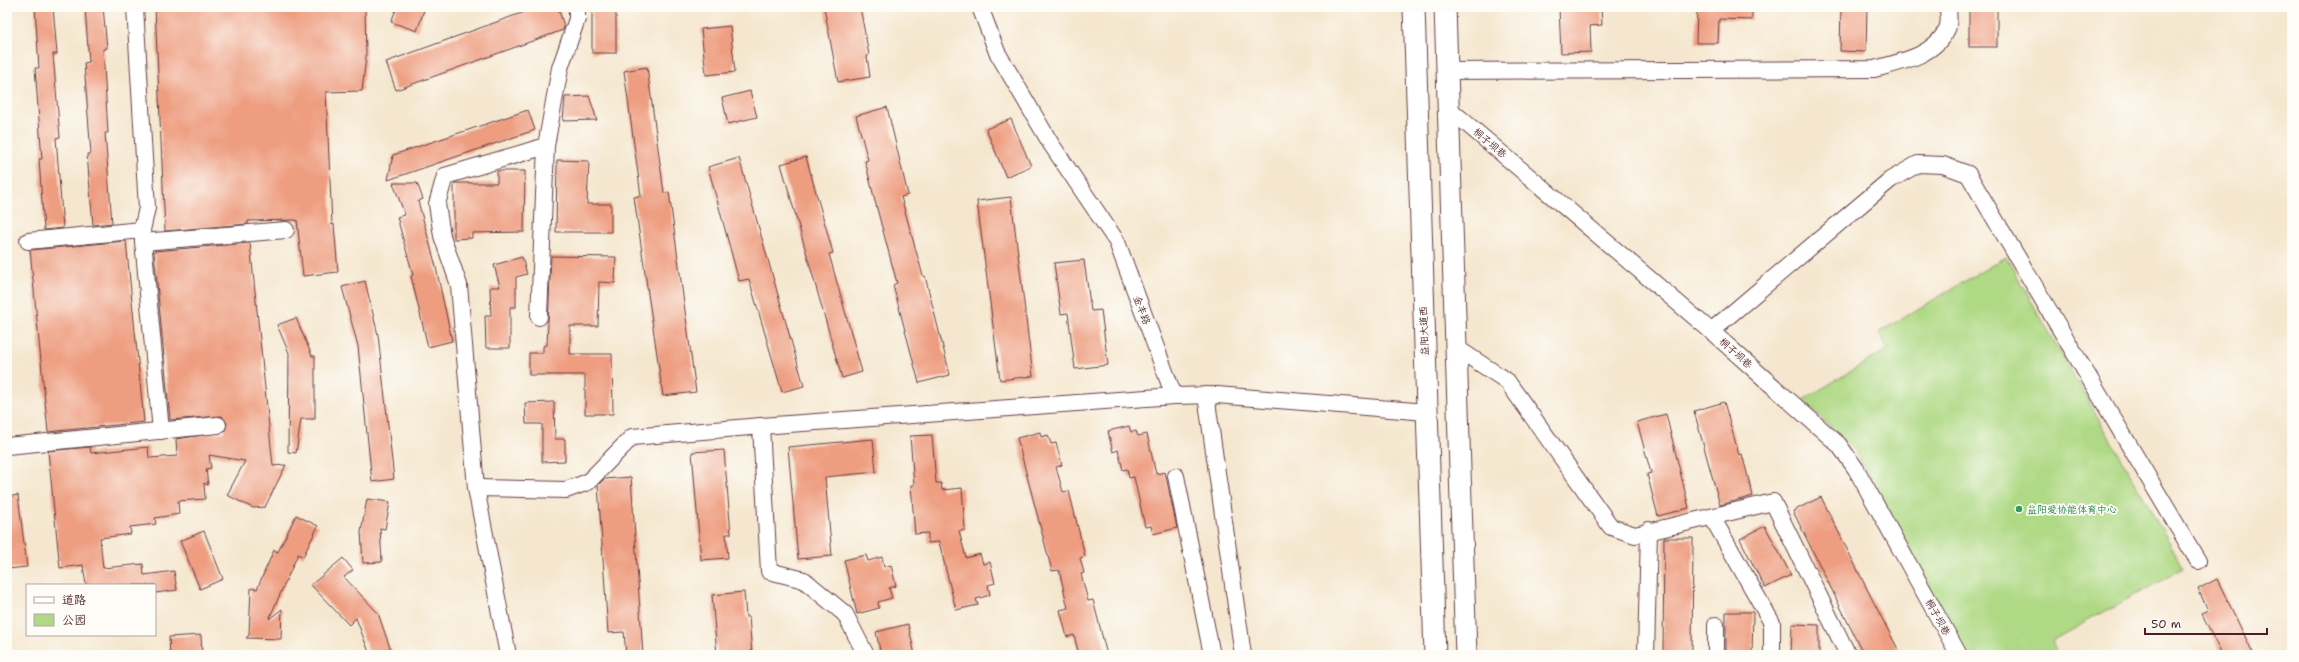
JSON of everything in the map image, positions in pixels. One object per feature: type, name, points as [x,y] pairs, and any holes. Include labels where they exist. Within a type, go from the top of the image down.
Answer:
[{"type":"main road","name":"益阳大道西","points":[[1414,7],[1435,655]]},
{"type":"main road","points":[[1445,7],[1447,107],[1466,655]]},
{"type":"street","points":[[135,7],[147,208],[143,236],[161,431]]},
{"type":"street","points":[[539,317],[546,146],[560,68],[577,19],[577,7]]},
{"type":"street","name":"金丰路","points":[[980,7],[997,52],[1016,85],[1051,144],[1117,242],[1174,396]]},
{"type":"street","points":[[1446,71],[1874,68],[1904,62],[1933,48],[1948,28],[1948,7]]},
{"type":"street","name":"桐子坝巷","points":[[1447,107],[1711,331],[1839,445],[1856,469],[1959,655]]},
{"type":"street","points":[[508,655],[476,488],[459,285],[442,236],[437,204],[445,176],[546,146]]},
{"type":"street","points":[[1711,331],[1890,180],[1918,164],[1943,164],[1968,174],[2198,560]]},
{"type":"street","points":[[28,241],[286,230]]},
{"type":"street","points":[[1455,347],[1507,381],[1611,527],[1635,535],[1649,530],[1773,502],[1848,655]]},
{"type":"street","points":[[476,488],[566,490],[588,482],[632,437],[761,426],[1174,396],[1206,395],[1427,412]]},
{"type":"street","points":[[1206,395],[1243,655]]},
{"type":"street","points":[[7,446],[218,425]]},
{"type":"street","points":[[761,426],[769,571],[804,580],[845,614],[866,655]]},
{"type":"street","points":[[1176,476],[1212,655]]},
{"type":"street","points":[[1712,517],[1772,623],[1772,655]]},
{"type":"street","points":[[1646,655],[1649,530]]},
{"type":"street","points":[[1716,625],[1716,655]]},
{"type":"green space","name":"益阳爱协能体育中心","points":[[2006,257],[2184,568],[2051,641],[2057,655],[1967,655],[1855,451],[1803,400],[1888,349],[1879,332]]},
{"type":"building","points":[[35,7],[53,7],[57,54],[53,54],[60,137],[56,138],[63,228],[44,230],[39,159],[42,159],[35,68],[39,68]]},
{"type":"building","points":[[85,7],[103,7],[107,48],[103,49],[108,133],[105,133],[112,223],[93,225],[87,154],[91,154],[84,63],[89,62]]},
{"type":"building","points":[[155,7],[365,7],[366,57],[362,91],[326,92],[332,225],[334,224],[338,272],[303,276],[297,220],[248,221],[248,224],[165,231]]},
{"type":"building","points":[[397,7],[425,7],[417,31],[391,22]]},
{"type":"building","points":[[538,7],[558,7],[564,26],[563,30],[396,90],[386,62]]},
{"type":"building","points":[[592,7],[616,7],[616,53],[592,53]]},
{"type":"building","points":[[824,7],[860,7],[869,55],[867,56],[870,77],[838,82]]},
{"type":"building","points":[[1559,7],[1601,7],[1602,25],[1590,26],[1591,52],[1561,53]]},
{"type":"building","points":[[1697,7],[1752,7],[1752,20],[1719,19],[1718,43],[1696,43]]},
{"type":"building","points":[[1841,7],[1867,7],[1866,52],[1840,51]]},
{"type":"building","points":[[1969,7],[1997,7],[1997,47],[1969,47]]},
{"type":"building","points":[[730,26],[735,72],[706,75],[701,29]]},
{"type":"building","points":[[647,67],[664,193],[669,192],[696,392],[663,396],[634,197],[641,196],[624,71]]},
{"type":"building","points":[[750,91],[757,117],[728,124],[722,98]]},
{"type":"building","points":[[589,96],[597,120],[563,121],[565,97]]},
{"type":"building","points":[[887,107],[908,195],[901,197],[923,276],[925,276],[950,375],[919,383],[893,285],[897,283],[865,161],[868,160],[856,116]]},
{"type":"building","points":[[528,110],[535,130],[388,180],[393,155]]},
{"type":"building","points":[[1011,119],[1031,166],[1006,177],[986,129]]},
{"type":"building","points":[[806,157],[833,253],[829,254],[862,372],[842,378],[781,164]]},
{"type":"building","points":[[739,158],[804,386],[782,392],[749,279],[739,281],[708,167]]},
{"type":"building","points":[[557,160],[589,161],[587,204],[611,204],[611,232],[556,232]]},
{"type":"building","points":[[497,171],[525,171],[524,232],[472,233],[472,238],[454,239],[454,183],[497,183]]},
{"type":"building","points":[[393,183],[417,183],[423,199],[418,201],[435,263],[452,341],[428,347],[411,276],[413,275],[397,217],[405,215]]},
{"type":"building","points":[[1011,197],[1033,376],[1000,380],[977,201]]},
{"type":"building","points":[[126,241],[144,422],[48,432],[30,250]]},
{"type":"building","points":[[250,243],[273,466],[286,465],[265,507],[253,508],[227,495],[245,461],[209,455],[211,468],[206,469],[208,485],[204,483],[205,499],[178,501],[179,514],[155,518],[156,524],[130,527],[131,534],[100,538],[103,568],[143,564],[144,575],[174,571],[177,590],[156,593],[156,584],[86,584],[83,565],[60,568],[48,451],[90,447],[91,453],[148,447],[149,458],[177,456],[176,439],[224,432],[227,424],[222,416],[170,420],[154,251]]},
{"type":"building","points":[[551,256],[616,257],[615,283],[599,282],[598,326],[570,326],[570,354],[612,354],[613,414],[585,414],[585,375],[529,375],[529,353],[543,353],[543,346],[547,345]]},
{"type":"building","points":[[522,257],[527,274],[516,277],[516,307],[510,307],[510,348],[486,348],[485,316],[491,316],[490,287],[500,287],[494,265]]},
{"type":"building","points":[[1084,260],[1091,311],[1101,310],[1108,365],[1075,369],[1068,313],[1061,314],[1054,263]]},
{"type":"building","points":[[365,281],[378,335],[394,479],[372,482],[358,346],[342,287]]},
{"type":"building","points":[[296,318],[312,356],[315,356],[315,419],[301,419],[296,453],[288,452],[289,353],[277,325]]},
{"type":"building","points":[[554,402],[555,439],[565,439],[565,461],[542,462],[542,424],[526,424],[525,403]]},
{"type":"building","points":[[1724,402],[1739,455],[1742,454],[1753,496],[1720,505],[1694,411]]},
{"type":"building","points":[[1666,414],[1689,508],[1658,516],[1647,474],[1651,473],[1637,422]]},
{"type":"building","points":[[1129,426],[1131,432],[1136,431],[1138,436],[1147,434],[1156,474],[1165,472],[1177,528],[1153,534],[1151,526],[1145,527],[1134,477],[1129,478],[1127,469],[1123,470],[1118,450],[1113,452],[1108,431]]},
{"type":"building","points":[[1040,432],[1041,437],[1048,435],[1051,444],[1056,443],[1062,465],[1056,467],[1063,492],[1069,491],[1085,556],[1080,558],[1084,573],[1081,574],[1088,601],[1093,600],[1107,655],[1079,655],[1074,635],[1067,637],[1060,610],[1068,608],[1059,570],[1052,571],[1017,438]]},
{"type":"building","points":[[932,435],[936,483],[941,483],[942,490],[962,488],[965,530],[959,531],[966,558],[980,554],[983,564],[990,562],[995,583],[988,585],[990,595],[976,599],[978,605],[956,610],[939,542],[928,543],[928,533],[915,534],[911,485],[914,485],[910,436]]},
{"type":"building","points":[[873,439],[876,472],[825,477],[832,556],[798,559],[788,447]]},
{"type":"building","points":[[724,450],[731,534],[726,534],[728,558],[701,560],[692,452]]},
{"type":"building","points":[[631,477],[643,655],[626,655],[624,632],[608,633],[598,485],[604,479]]},
{"type":"building","points":[[18,495],[27,567],[7,569],[7,497]]},
{"type":"building","points":[[1821,497],[1901,655],[1864,655],[1793,511]]},
{"type":"building","points":[[367,499],[390,502],[385,529],[380,528],[382,562],[363,563],[361,532]]},
{"type":"building","points":[[296,515],[318,526],[303,557],[298,554],[269,619],[282,609],[281,639],[246,638],[249,635],[251,588],[257,589],[274,550],[278,552]]},
{"type":"building","points":[[1765,526],[1791,575],[1765,588],[1740,539]]},
{"type":"building","points":[[204,531],[223,579],[200,589],[180,541]]},
{"type":"building","points":[[1664,538],[1693,538],[1692,655],[1663,655]]},
{"type":"building","points":[[866,555],[868,561],[882,557],[884,567],[891,565],[896,586],[889,588],[892,598],[878,602],[879,608],[857,614],[844,560]]},
{"type":"building","points":[[343,558],[353,570],[344,577],[378,613],[391,651],[379,655],[370,655],[356,618],[349,625],[311,585]]},
{"type":"building","points":[[2217,579],[2254,655],[2222,655],[2201,613],[2208,610],[2198,589]]},
{"type":"building","points":[[744,592],[746,617],[749,617],[752,655],[717,655],[712,595]]},
{"type":"building","points":[[1726,612],[1753,612],[1752,655],[1726,655]]},
{"type":"building","points":[[908,624],[915,655],[881,655],[876,632]]},
{"type":"building","points":[[1792,624],[1819,625],[1819,655],[1791,655]]},
{"type":"building","points":[[201,635],[202,655],[170,655],[169,637]]},
{"type":"place","name":"益阳爱协能体育中心","points":[[2019,509]]}]
